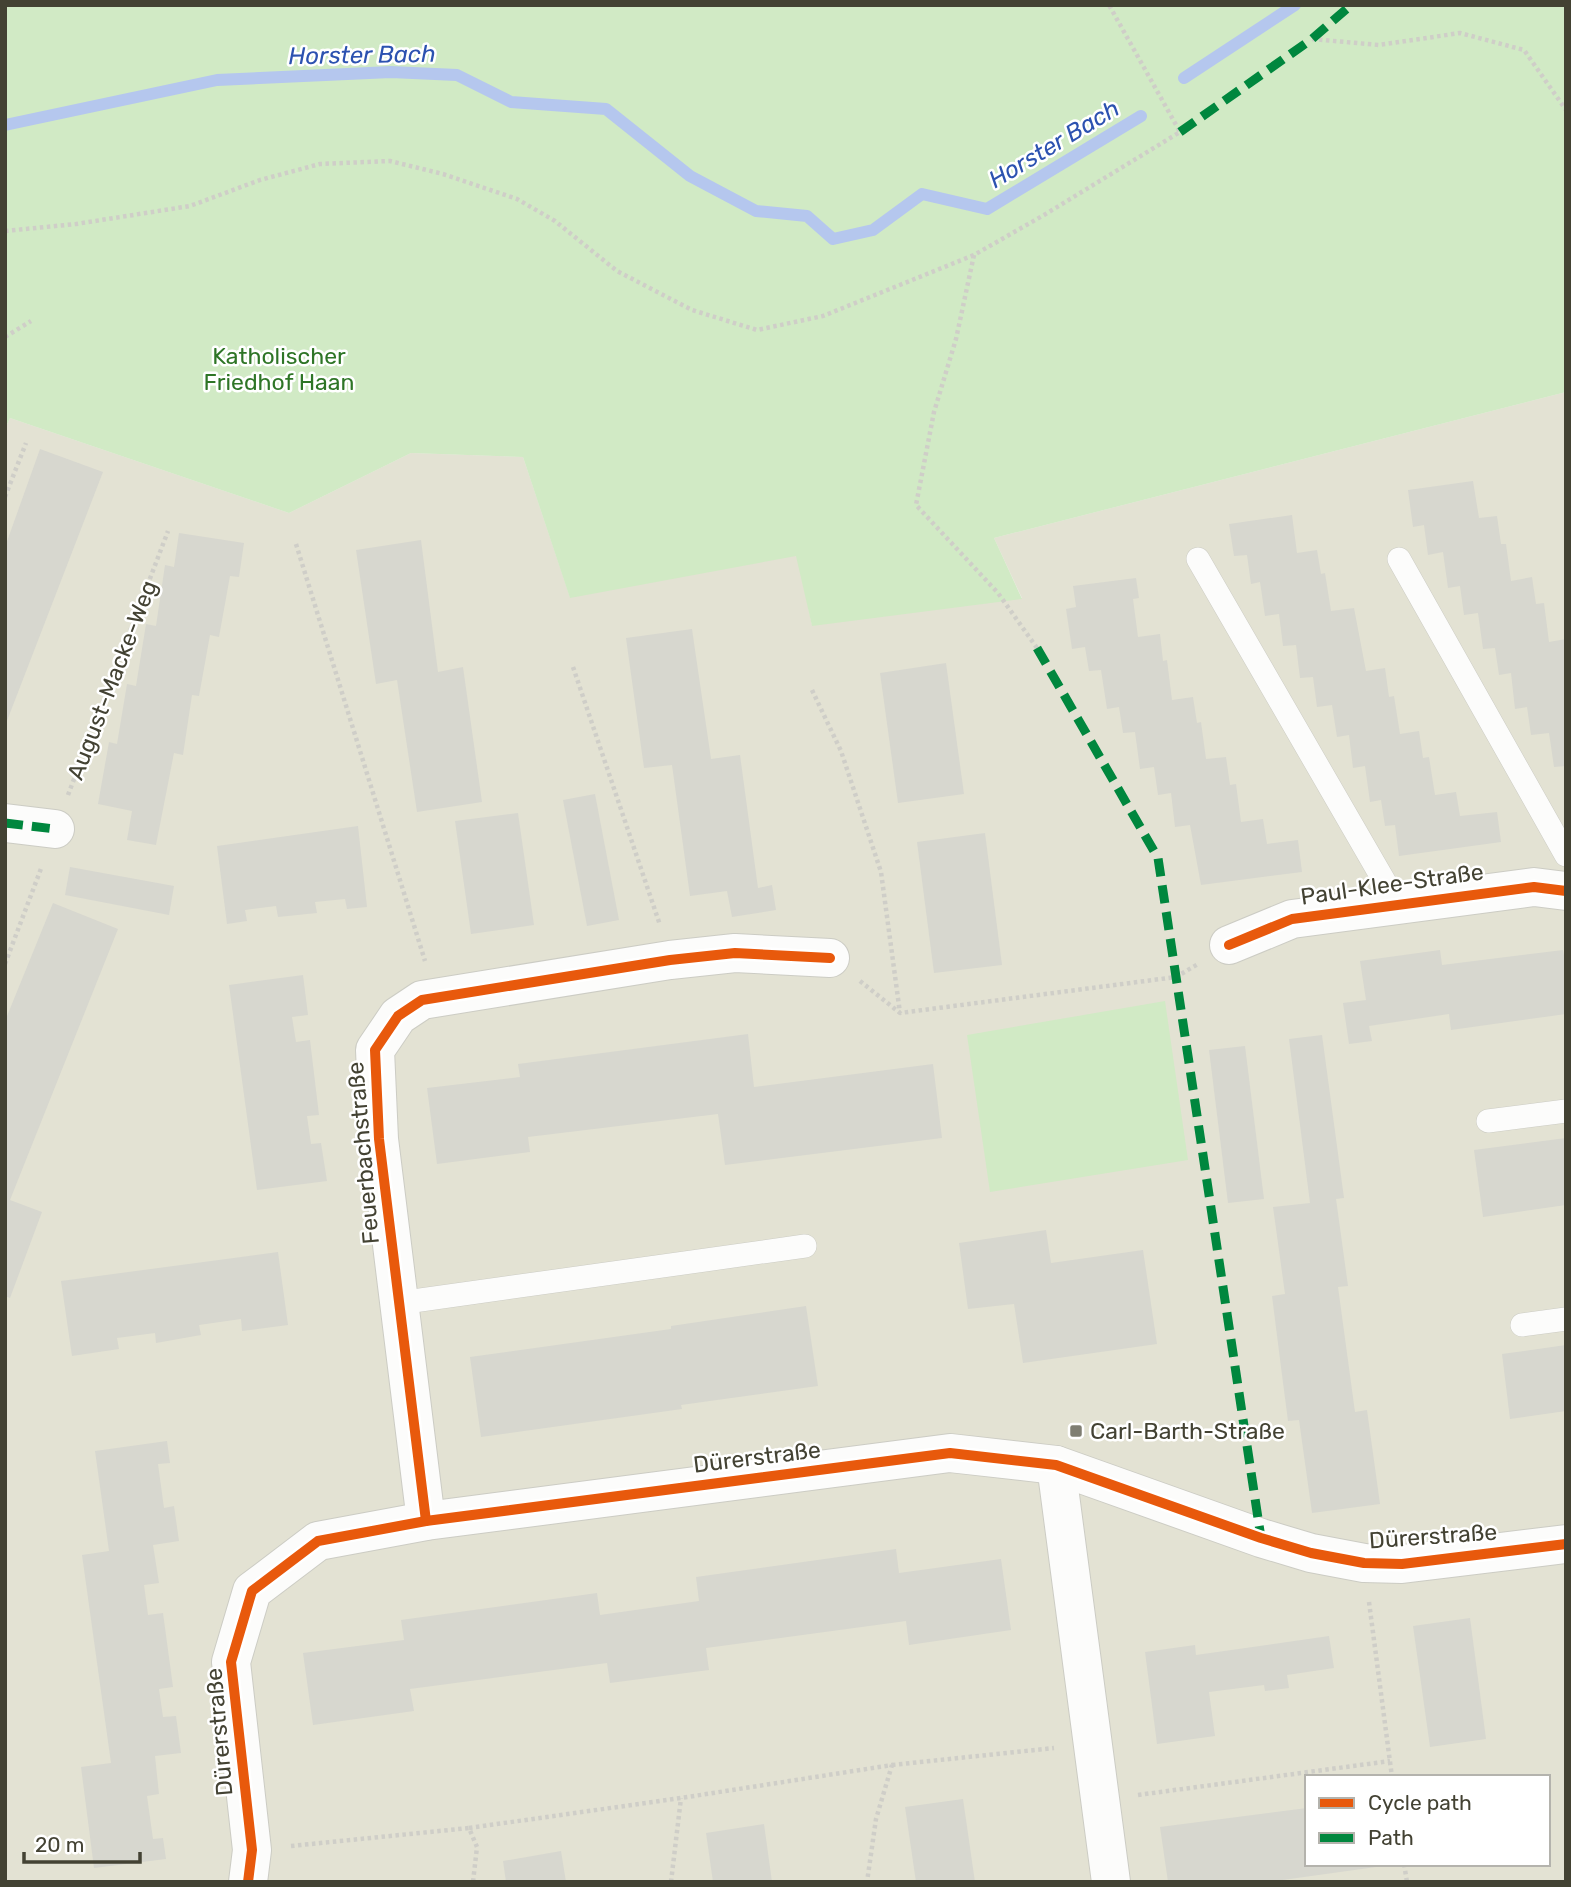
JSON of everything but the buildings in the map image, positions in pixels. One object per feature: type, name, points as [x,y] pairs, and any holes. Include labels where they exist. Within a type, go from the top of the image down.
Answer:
[{"type":"street","points":[[5,822],[55,829]]},
{"type":"street","name":"Paul-Klee-Straße","points":[[1229,945],[1292,919],[1534,887],[1566,891]]},
{"type":"street","name":"Feuerbachstraße","points":[[426,1521],[379,1139],[375,1050],[398,1016],[422,1000],[670,960],[735,953],[830,958]]},
{"type":"street","name":"Dürerstraße","points":[[250,1866],[231,1662],[252,1591],[318,1541],[426,1521],[950,1453],[1056,1465],[1261,1538],[1311,1553],[1364,1563],[1402,1564],[1566,1544]]},
{"type":"street","points":[[1056,1465],[1111,1882]]},
{"type":"lane","name":"Paul-Klee-Straße","points":[[1198,559],[1398,905]]},
{"type":"lane","points":[[1399,559],[1566,855]]},
{"type":"lane","points":[[1488,1121],[1566,1111]]},
{"type":"lane","points":[[399,1303],[805,1246]]},
{"type":"lane","points":[[1522,1325],[1566,1319]]},
{"type":"path","points":[[5,231],[76,224],[190,206],[260,180],[320,164],[390,161],[443,174],[517,199],[555,220],[617,271],[692,310],[757,330],[822,316],[974,255],[1180,132],[1109,5]]},
{"type":"path","points":[[1312,38],[1379,45],[1460,33],[1524,50],[1566,110]]},
{"type":"path","points":[[974,255],[956,339],[934,412],[916,505],[998,593],[1037,648]]},
{"type":"path","points":[[5,337],[31,321]]},
{"type":"path","points":[[5,327],[16,329]]},
{"type":"path","points":[[5,497],[26,443]]},
{"type":"path","points":[[296,544],[437,998]]},
{"type":"path","points":[[573,667],[653,899],[670,960]]},
{"type":"path","points":[[812,690],[841,751],[881,872],[900,1013]]},
{"type":"path","points":[[830,958],[900,1013],[1176,977],[1229,945]]},
{"type":"path","points":[[250,1866],[469,1828],[892,1765],[1093,1744]]},
{"type":"path","points":[[1101,1800],[1390,1761]]},
{"type":"path","points":[[867,1882],[876,1819],[892,1765]]},
{"type":"path","points":[[671,1882],[681,1798]]},
{"type":"path","points":[[469,1828],[477,1847],[473,1882]]},
{"type":"shaded area","points":[[1566,392],[1566,1882],[5,1882],[5,429],[10,418],[289,513],[411,453],[523,457],[570,597],[797,555],[812,625],[1022,598],[994,538]]},
{"type":"green space","name":"Katholischer Friedhof Haan","points":[[5,5],[1566,5],[1566,392],[994,538],[1022,599],[812,626],[796,556],[570,598],[523,457],[411,453],[289,513],[10,418],[5,429]]},
{"type":"green space","points":[[1165,1001],[1188,1160],[990,1192],[967,1035]]},
{"type":"waterway","name":"Horster Bach","points":[[1184,78],[1295,5]]},
{"type":"waterway","name":"Horster Bach","points":[[5,125],[217,80],[391,72],[457,75],[511,102],[606,109],[690,176],[756,211],[807,216],[833,239],[873,230],[922,194],[987,209],[1141,116]]},
{"type":"marked path","points":[[1180,132],[1312,39],[1351,5]]},
{"type":"marked path","points":[[1037,648],[1158,858],[1261,1538]]},
{"type":"marked path","points":[[5,823],[55,829]]},
{"type":"cycle path","points":[[1229,945],[1292,919],[1534,887],[1566,891]]},
{"type":"cycle path","points":[[426,1521],[379,1139],[375,1050],[398,1016],[422,1000],[670,960],[735,953],[830,958]]},
{"type":"cycle path","points":[[248,1882],[252,1850],[231,1662],[252,1591],[318,1541],[426,1521],[950,1453],[1056,1465],[1261,1538],[1311,1553],[1364,1563],[1402,1564],[1566,1544]]},
{"type":"place","name":"Carl-Barth-Straße","points":[[1076,1431]]}]
